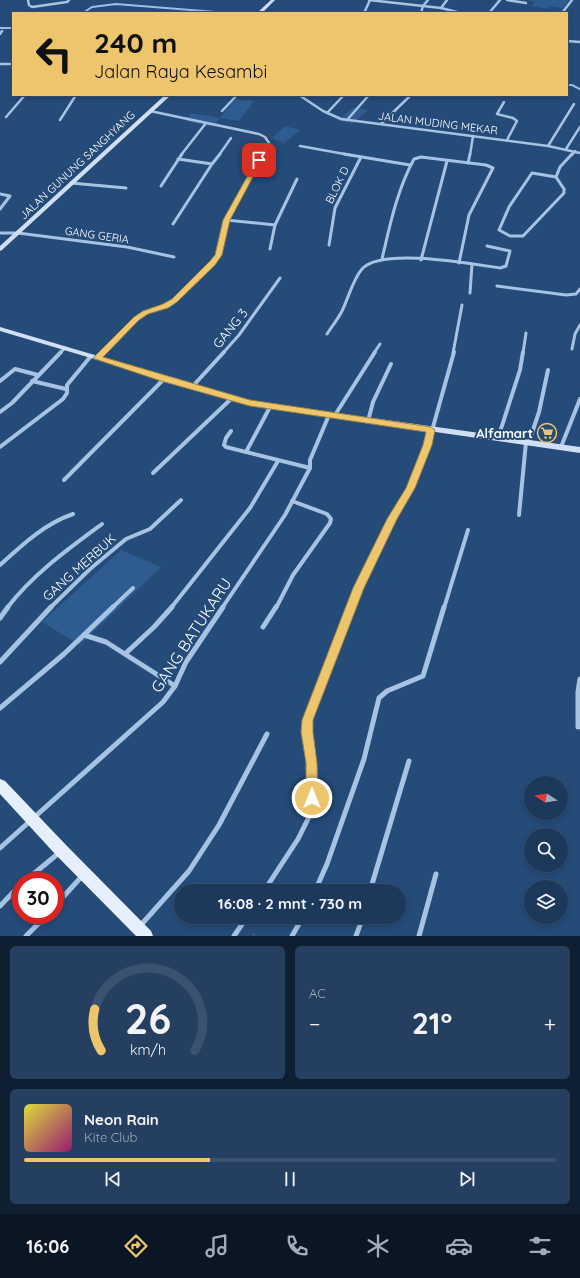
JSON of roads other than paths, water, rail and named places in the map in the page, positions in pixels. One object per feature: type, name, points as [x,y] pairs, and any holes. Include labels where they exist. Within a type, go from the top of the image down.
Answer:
[{"type":"main road","points":[[0,785],[83,874],[142,933]]},
{"type":"street","points":[[28,0],[29,5],[34,7],[67,2],[70,0]]},
{"type":"street","points":[[260,12],[273,0]]},
{"type":"street","points":[[364,12],[370,0],[423,6],[456,12]]},
{"type":"street","points":[[421,12],[423,6],[428,0]]},
{"type":"street","points":[[442,9],[447,0]]},
{"type":"street","points":[[490,12],[500,0]]},
{"type":"street","points":[[507,0],[526,3]]},
{"type":"street","points":[[563,12],[572,0]]},
{"type":"street","points":[[568,41],[580,42]]},
{"type":"street","points":[[0,64],[12,64]]},
{"type":"street","points":[[6,117],[24,96]]},
{"type":"street","points":[[60,120],[75,96]]},
{"type":"street","name":"JALAN GUNUNG SANGHYANG","points":[[0,249],[167,96]]},
{"type":"street","points":[[222,111],[236,96]]},
{"type":"street","name":"JALAN MUDING MEKAR","points":[[302,96],[327,113],[347,120],[507,140],[566,149],[580,153]]},
{"type":"street","points":[[327,113],[343,96]]},
{"type":"street","points":[[347,120],[368,96]]},
{"type":"street","points":[[381,124],[410,96]]},
{"type":"street","points":[[504,102],[496,113],[513,118],[517,121],[507,140]]},
{"type":"street","points":[[548,146],[574,104]]},
{"type":"street","points":[[66,389],[94,357],[137,318],[145,313],[166,306],[213,263],[219,255],[226,220],[269,143],[265,137],[259,134],[150,112]]},
{"type":"street","points":[[161,186],[178,159],[206,123]]},
{"type":"street","points":[[566,149],[580,127]]},
{"type":"street","points":[[468,163],[474,136]]},
{"type":"street","points":[[173,224],[212,164],[231,138]]},
{"type":"street","name":"BLOK D","points":[[300,146],[410,165]]},
{"type":"street","points":[[556,177],[560,167],[576,152]]},
{"type":"street","name":"BLOK D","points":[[329,245],[335,208],[361,157]]},
{"type":"street","points":[[382,259],[395,208],[410,165],[414,159],[418,157],[490,166],[493,169],[468,215],[459,263]]},
{"type":"street","points":[[178,159],[212,164]]},
{"type":"street","points":[[421,260],[446,161]]},
{"type":"street","points":[[536,173],[556,177],[564,189],[564,193],[527,232],[522,236],[516,237],[500,232],[499,227],[509,207],[530,174],[536,173]]},
{"type":"street","points":[[270,248],[275,225],[297,179]]},
{"type":"street","points":[[71,183],[126,188]]},
{"type":"street","points":[[0,194],[10,196],[0,209]]},
{"type":"street","points":[[226,220],[275,225]]},
{"type":"street","name":"GANG GERIA","points":[[0,233],[18,233],[127,248],[174,257]]},
{"type":"street","points":[[327,334],[341,312],[363,266],[382,259],[421,260],[500,268],[506,266],[510,251],[487,246]]},
{"type":"street","points":[[470,293],[472,264]]},
{"type":"street","name":"GANG 3","points":[[192,387],[240,335],[280,278]]},
{"type":"street","points":[[497,286],[566,296],[580,291]]},
{"type":"street","points":[[268,884],[301,833],[311,810],[312,763],[307,732],[308,720],[358,588],[392,519],[410,488],[428,445],[455,347],[462,305]]},
{"type":"street","points":[[572,349],[575,334],[580,324]]},
{"type":"street","points":[[0,329],[164,379],[270,407],[580,450]]},
{"type":"street","points":[[498,438],[520,370],[526,333]]},
{"type":"street","name":"GANG BATUKARU","points":[[1,847],[163,702],[175,686],[186,662],[285,515],[310,468],[310,460],[332,415],[380,344]]},
{"type":"street","points":[[0,412],[12,402],[65,348]]},
{"type":"street","points":[[368,420],[373,402],[391,364]]},
{"type":"street","points":[[0,381],[15,369],[38,375]]},
{"type":"street","points":[[519,515],[527,442],[539,412],[548,370]]},
{"type":"street","points":[[64,480],[164,379]]},
{"type":"street","points":[[32,381],[66,389]]},
{"type":"street","points":[[0,447],[17,436],[63,399],[68,393],[66,389]]},
{"type":"street","points":[[153,473],[232,398]]},
{"type":"street","points":[[561,448],[580,399]]},
{"type":"street","points":[[246,452],[270,407]]},
{"type":"street","points":[[231,431],[226,438],[224,445],[226,447],[310,468]]},
{"type":"street","points":[[126,654],[159,623],[184,594],[251,506],[278,461]]},
{"type":"street","name":"GANG MERBUK","points":[[0,662],[47,611],[90,568],[126,539],[150,529],[182,500]]},
{"type":"street","points":[[263,627],[282,600],[293,575],[330,523],[331,519],[327,514],[292,501]]},
{"type":"street","points":[[0,565],[43,529],[65,516],[73,514]]},
{"type":"street","points":[[0,618],[16,597],[53,561],[102,524]]},
{"type":"street","points":[[318,884],[327,864],[364,759],[379,698],[387,691],[421,678],[424,674],[468,530]]},
{"type":"street","points":[[0,708],[84,635],[132,588]]},
{"type":"street","points":[[84,635],[106,642],[175,686]]},
{"type":"street","points":[[578,727],[578,692],[580,679]]},
{"type":"street","points":[[142,933],[189,872],[195,860],[219,825],[266,734]]},
{"type":"street","points":[[372,884],[409,761]]},
{"type":"street","points":[[35,872],[61,850]]},
{"type":"street","points":[[64,896],[83,874]]},
{"type":"street","points":[[419,936],[436,874]]},
{"type":"street","points":[[0,906],[12,893]]},
{"type":"street","points":[[26,936],[38,924]]},
{"type":"street","points":[[234,936],[242,924]]},
{"type":"street","points":[[292,936],[299,924]]},
{"type":"street","points":[[356,936],[360,924]]},
{"type":"waterway","points":[[84,12],[92,7],[116,4],[216,12]]},
{"type":"waterway","points":[[0,28],[12,28]]},
{"type":"waterway","points":[[568,85],[572,85],[580,89]]},
{"type":"place","name":"Alfamart","points":[[547,433]]}]
